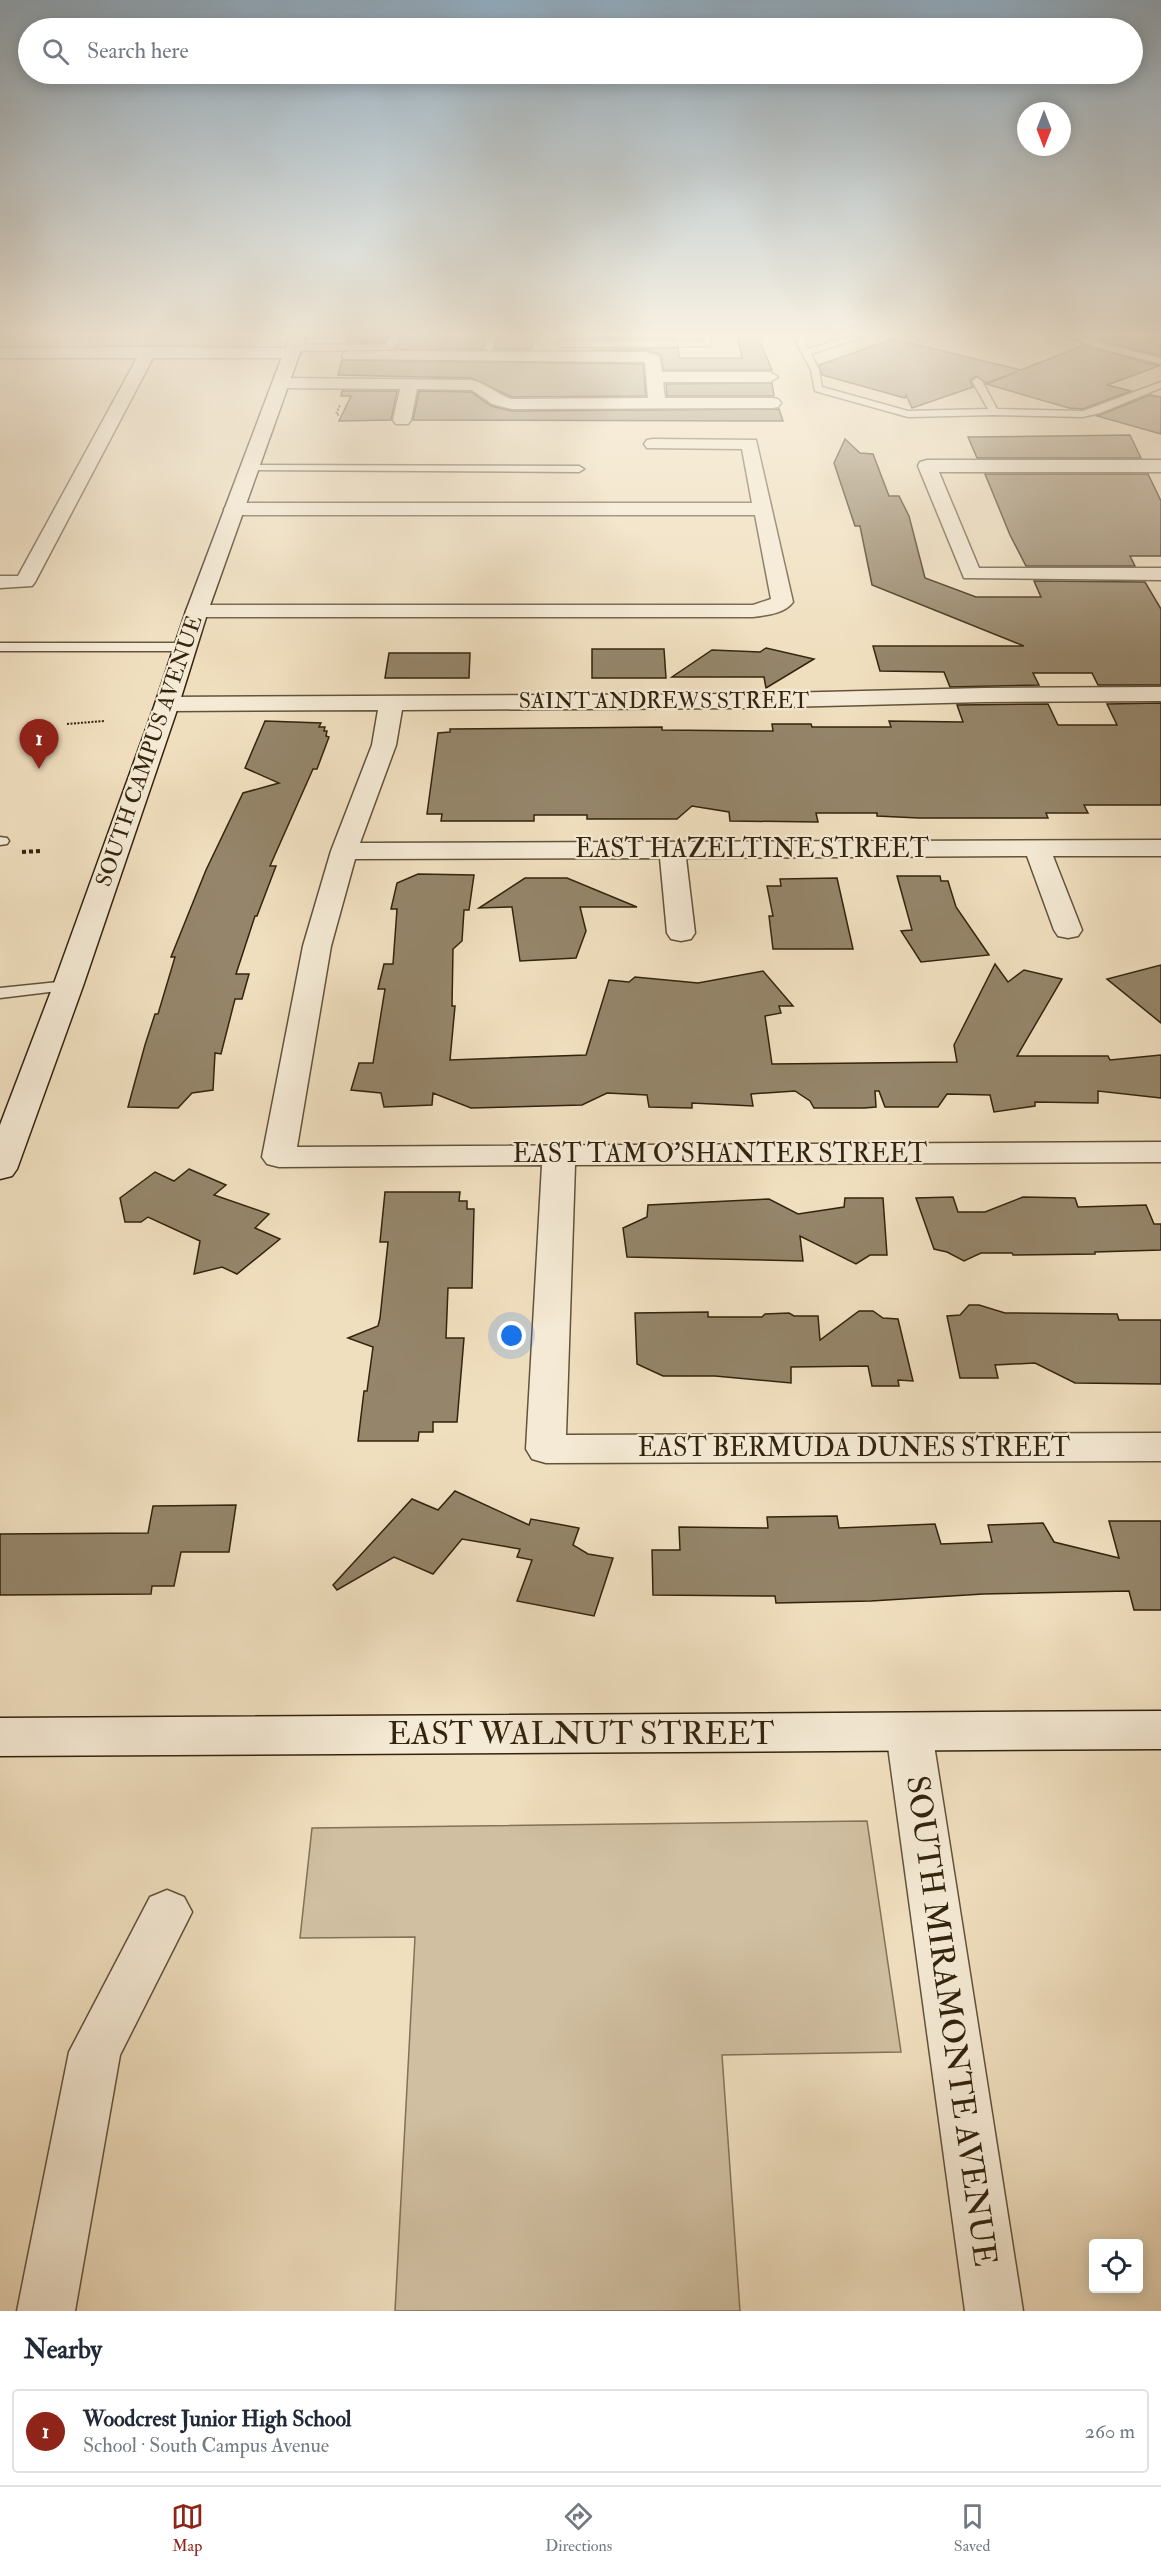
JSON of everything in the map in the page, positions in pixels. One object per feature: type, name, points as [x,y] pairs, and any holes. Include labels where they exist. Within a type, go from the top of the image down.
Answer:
[{"type":"street","points":[[0,582],[25,582],[100,441]]},
{"type":"street","name":"SOUTH CAMPUS AVENUE","points":[[0,1169],[68,986],[167,704],[197,611],[259,441]]},
{"type":"street","points":[[197,611],[753,610],[773,607],[782,602],[750,444],[653,444]]},
{"type":"street","points":[[1161,466],[927,466],[971,574],[1161,574]]},
{"type":"street","points":[[234,509],[763,509]]},
{"type":"street","name":"SAINT ANDREWS STREET","points":[[167,704],[742,701],[984,695],[1161,694]]},
{"type":"street","points":[[344,851],[384,745],[391,703]]},
{"type":"street","points":[[1037,848],[1068,930]]},
{"type":"street","name":"EAST HAZELTINE STREET","points":[[344,851],[1161,848]]},
{"type":"street","points":[[672,849],[681,933]]},
{"type":"street","name":"EAST TAM O'SHANTER STREET","points":[[344,851],[317,946],[279,1157],[1161,1152]]},
{"type":"street","name":"EAST BERMUDA DUNES STREET","points":[[559,1154],[546,1449],[1161,1447]]},
{"type":"street","name":"EAST WALNUT STREET","points":[[0,1737],[1161,1730]]},
{"type":"street","name":"SOUTH MIRAMONTE AVENUE","points":[[909,1732],[994,2311]]},
{"type":"street","points":[[46,2311],[94,2052],[167,1912]]},
{"type":"lane","points":[[249,467],[404,464],[579,469]]},
{"type":"lane","points":[[0,647],[185,646]]},
{"type":"lane","points":[[0,981],[68,986]]},
{"type":"lane","points":[[0,993],[68,986]]},
{"type":"path","points":[[67,724],[104,721]]},
{"type":"shaded area","points":[[867,1821],[901,2052],[722,2055],[740,2311],[395,2311],[415,1937],[300,1938],[312,1828]]},
{"type":"building","points":[[844,441],[860,453],[873,454],[889,496],[899,496],[909,516],[925,578],[976,597],[1041,597],[1034,581],[1145,582],[1161,609],[1161,685],[1098,685],[1092,673],[1033,673],[1039,685],[950,687],[944,672],[880,671],[873,646],[1024,646],[872,585],[860,526],[855,526],[834,463]]},
{"type":"building","points":[[970,441],[1133,441],[1141,458],[977,458]]},
{"type":"building","points":[[985,474],[1148,474],[1161,501],[1161,556],[1130,556],[1135,566],[1026,566],[1010,535]]},
{"type":"building","points":[[766,648],[814,659],[766,688],[764,677],[672,677],[712,650],[760,652]]},
{"type":"building","points":[[592,649],[664,649],[666,678],[592,678]]},
{"type":"building","points":[[389,653],[470,653],[469,678],[385,678]]},
{"type":"building","points":[[1161,703],[1161,805],[1084,805],[1088,813],[1046,813],[1048,818],[919,818],[877,816],[877,813],[816,813],[818,822],[730,821],[729,812],[692,806],[677,819],[587,819],[587,815],[534,815],[534,821],[441,821],[442,814],[427,814],[438,733],[450,732],[450,729],[662,727],[662,730],[773,731],[772,724],[811,724],[812,727],[891,727],[889,721],[963,722],[957,705],[1048,704],[1058,725],[1117,725],[1107,704]]},
{"type":"building","points":[[265,721],[321,723],[319,727],[325,727],[326,736],[329,737],[317,769],[313,769],[270,866],[276,866],[257,916],[255,916],[236,974],[249,974],[242,999],[235,999],[221,1054],[215,1053],[213,1090],[192,1093],[178,1108],[128,1107],[145,1045],[155,1014],[158,1014],[175,957],[171,957],[206,870],[243,793],[279,783],[245,768]]},
{"type":"building","points":[[418,874],[474,875],[469,910],[464,910],[462,941],[453,949],[452,1006],[455,1006],[450,1060],[586,1055],[609,980],[629,982],[635,977],[698,983],[763,971],[793,1006],[779,1006],[781,1013],[765,1016],[772,1064],[957,1062],[954,1045],[995,964],[1008,982],[1024,970],[1062,979],[1017,1056],[1108,1056],[1110,1060],[1161,1055],[1161,1098],[1098,1091],[1098,1103],[1035,1102],[1035,1106],[994,1112],[990,1095],[947,1094],[938,1107],[885,1107],[879,1091],[875,1091],[876,1107],[864,1108],[814,1108],[810,1101],[795,1091],[751,1094],[753,1106],[692,1103],[692,1108],[649,1107],[647,1095],[607,1093],[582,1105],[471,1108],[433,1093],[432,1105],[384,1107],[381,1093],[351,1090],[359,1063],[373,1063],[385,989],[378,989],[384,964],[393,964],[397,909],[391,909],[397,883]]},
{"type":"building","points":[[897,876],[940,876],[941,881],[948,881],[956,907],[989,955],[921,962],[901,931],[912,930]]},
{"type":"building","points":[[525,878],[567,878],[637,907],[580,907],[586,931],[576,958],[520,961],[512,907],[479,908]]},
{"type":"building","points":[[837,878],[853,949],[773,949],[769,916],[773,916],[767,886],[781,886],[780,879]]},
{"type":"building","points":[[1161,965],[1161,1023],[1107,979]]},
{"type":"building","points":[[189,1169],[226,1185],[214,1195],[269,1214],[255,1228],[280,1239],[237,1274],[222,1267],[194,1274],[200,1241],[148,1217],[141,1222],[125,1222],[120,1198],[155,1172],[174,1181]]},
{"type":"building","points":[[385,1192],[460,1192],[459,1201],[467,1201],[467,1209],[474,1209],[472,1288],[448,1288],[446,1338],[464,1338],[457,1422],[433,1422],[433,1432],[419,1432],[418,1441],[358,1441],[364,1391],[367,1391],[373,1347],[348,1338],[378,1326],[388,1242],[380,1242]]},
{"type":"building","points":[[953,1197],[958,1212],[985,1212],[1023,1197],[1075,1198],[1078,1207],[1146,1205],[1154,1224],[1161,1224],[1161,1250],[1095,1252],[1095,1254],[981,1253],[964,1261],[947,1252],[934,1249],[916,1198]]},
{"type":"building","points":[[845,1198],[883,1198],[887,1255],[870,1255],[856,1264],[800,1236],[803,1261],[627,1257],[623,1228],[647,1217],[648,1205],[769,1199],[798,1214],[844,1207]]},
{"type":"building","points":[[969,1305],[979,1305],[1005,1313],[1117,1314],[1119,1320],[1161,1320],[1161,1384],[1075,1383],[1035,1363],[995,1365],[998,1378],[960,1378],[947,1316],[960,1315]]},
{"type":"building","points":[[859,1311],[873,1311],[883,1318],[898,1319],[913,1381],[898,1380],[899,1386],[872,1386],[868,1366],[791,1367],[791,1383],[715,1376],[663,1376],[637,1364],[635,1313],[708,1312],[708,1317],[762,1317],[765,1314],[789,1313],[794,1316],[818,1316],[820,1340]]},
{"type":"building","points":[[455,1491],[529,1525],[531,1519],[579,1528],[573,1545],[588,1554],[613,1558],[594,1616],[517,1601],[532,1560],[517,1557],[520,1549],[462,1539],[433,1574],[394,1557],[337,1590],[333,1585],[412,1499],[438,1510]]},
{"type":"building","points":[[236,1505],[229,1552],[181,1552],[174,1586],[152,1586],[151,1594],[0,1595],[0,1534],[148,1533],[153,1506]]},
{"type":"building","points":[[837,1516],[839,1528],[935,1524],[941,1544],[992,1542],[988,1525],[1043,1523],[1054,1542],[1119,1558],[1109,1521],[1161,1521],[1161,1610],[1134,1610],[1129,1591],[983,1594],[871,1601],[776,1603],[775,1596],[653,1595],[652,1550],[680,1550],[679,1527],[768,1528],[767,1517]]},
{"type":"place","name":"Woodcrest Junior High School","points":[[39,769]]}]
